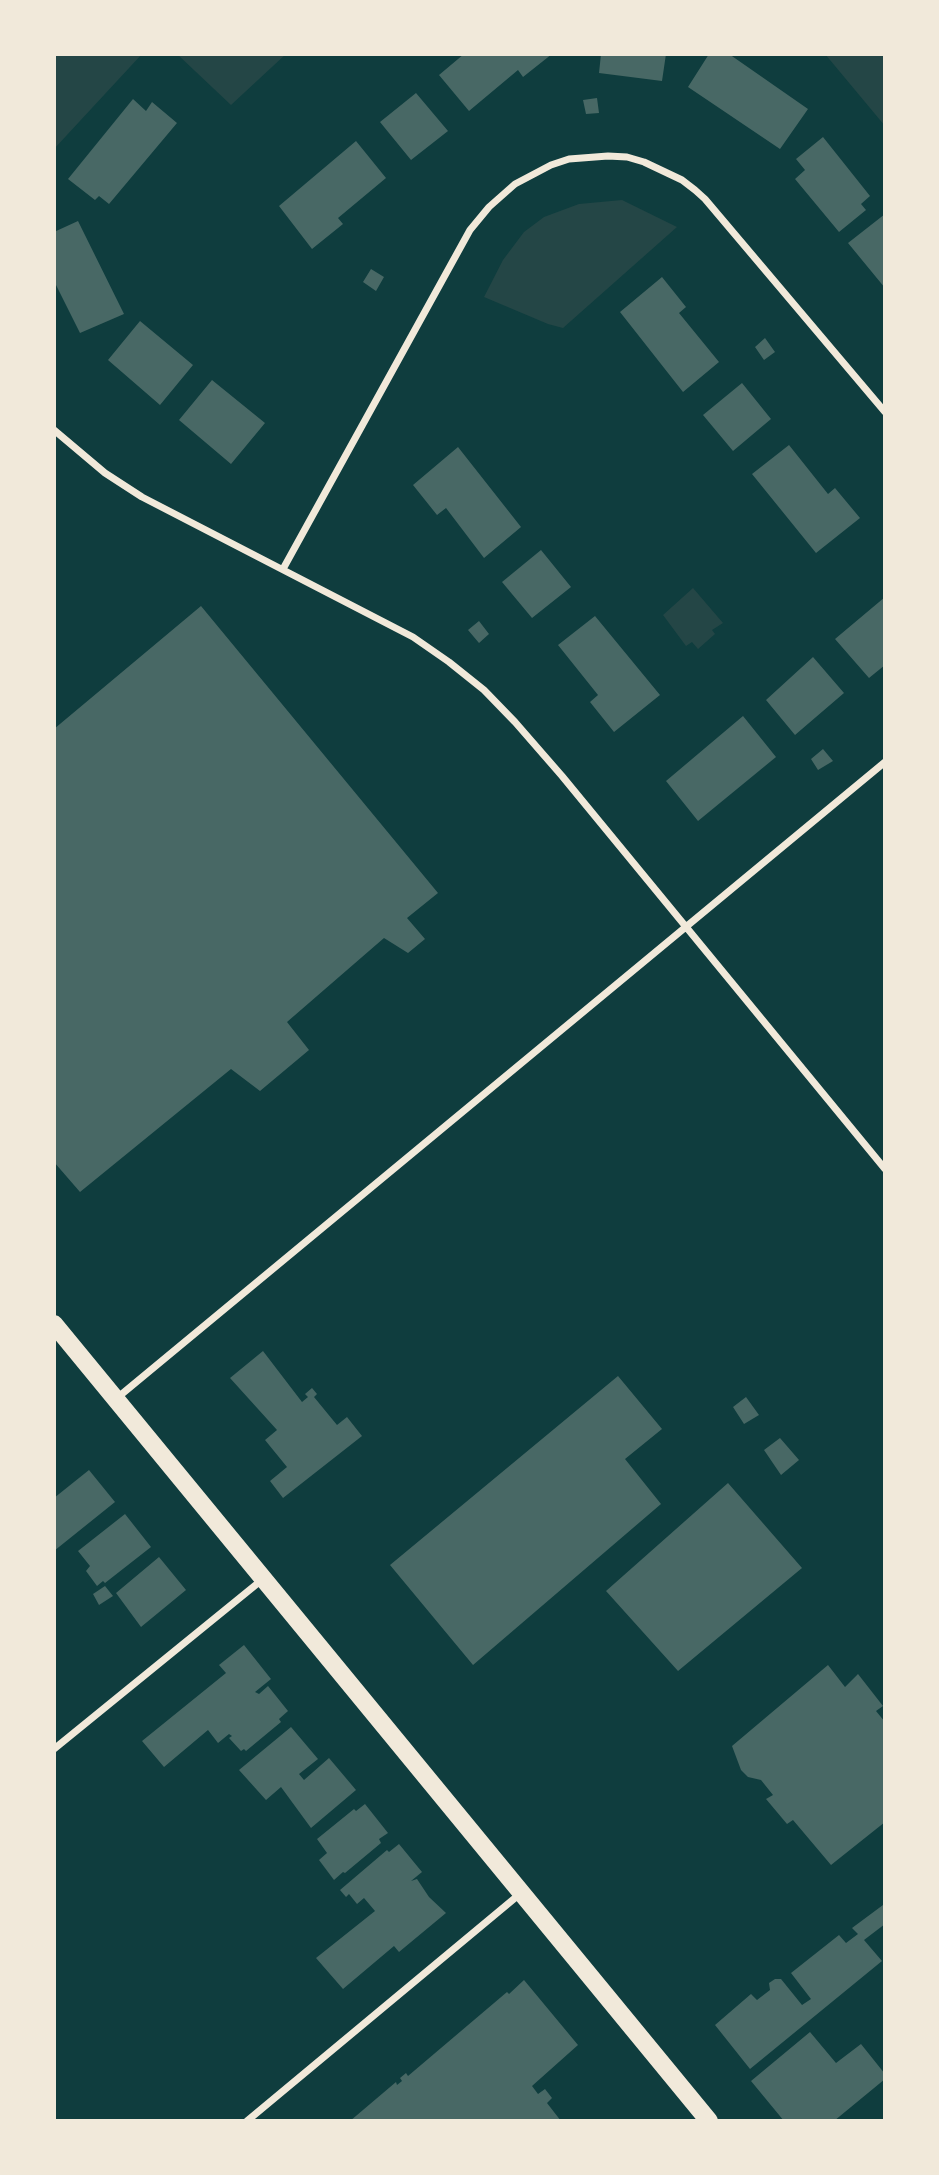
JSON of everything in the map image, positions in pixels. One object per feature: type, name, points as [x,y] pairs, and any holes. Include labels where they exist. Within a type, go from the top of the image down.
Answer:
[{"type":"main road","points":[[54,1324],[709,2121]]},
{"type":"street","points":[[283,569],[470,230],[498,197],[532,174],[569,159],[608,156],[644,162],[682,180],[705,199],[885,412]]},
{"type":"street","points":[[54,430],[97,466],[142,497],[413,637],[484,690],[545,756],[885,1169]]},
{"type":"street","points":[[116,1399],[885,762]]},
{"type":"street","points":[[54,1749],[264,1579]]},
{"type":"street","points":[[247,2121],[522,1893]]},
{"type":"shaded area","points":[[54,54],[142,54],[54,149]]},
{"type":"shaded area","points":[[177,54],[286,54],[231,105]]},
{"type":"shaded area","points":[[825,54],[885,54],[885,126]]},
{"type":"shaded area","points":[[622,200],[677,227],[563,328],[484,297],[503,260],[524,232],[544,217],[579,204]]},
{"type":"shaded area","points":[[693,588],[723,623],[712,630],[715,634],[698,649],[692,642],[686,646],[663,615]]},
{"type":"building","points":[[464,54],[552,54],[523,77],[518,70],[469,111],[439,75]]},
{"type":"building","points":[[601,54],[666,54],[662,81],[599,73]]},
{"type":"building","points":[[709,54],[729,54],[808,109],[780,149],[688,87]]},
{"type":"building","points":[[416,93],[448,131],[411,160],[380,122]]},
{"type":"building","points":[[597,98],[599,113],[586,114],[583,100]]},
{"type":"building","points":[[133,99],[146,111],[152,102],[177,123],[109,204],[99,196],[95,200],[68,179]]},
{"type":"building","points":[[823,137],[870,196],[861,204],[866,210],[839,232],[795,179],[805,170],[796,159]]},
{"type":"building","points":[[356,141],[386,178],[338,218],[343,224],[312,249],[279,206]]},
{"type":"building","points":[[885,214],[885,288],[848,243]]},
{"type":"building","points":[[78,221],[124,314],[80,333],[54,281],[54,232]]},
{"type":"building","points":[[371,269],[384,277],[376,291],[363,282]]},
{"type":"building","points":[[662,277],[686,307],[679,313],[719,362],[683,392],[620,312]]},
{"type":"building","points":[[140,321],[193,365],[160,405],[108,360]]},
{"type":"building","points":[[765,338],[775,352],[764,360],[755,347]]},
{"type":"building","points":[[212,380],[265,423],[231,464],[179,420]]},
{"type":"building","points":[[742,383],[771,419],[733,451],[703,415]]},
{"type":"building","points":[[789,445],[828,494],[835,488],[860,518],[816,553],[752,474]]},
{"type":"building","points":[[458,447],[521,527],[484,558],[446,508],[437,515],[413,485]]},
{"type":"building","points":[[541,550],[571,587],[532,618],[502,582]]},
{"type":"building","points":[[885,597],[885,665],[869,678],[835,639]]},
{"type":"building","points":[[201,606],[438,893],[407,918],[425,939],[408,953],[384,938],[287,1022],[309,1050],[260,1091],[231,1069],[80,1192],[54,1162],[54,729]]},
{"type":"building","points":[[595,616],[660,695],[614,732],[590,702],[598,695],[558,645]]},
{"type":"building","points":[[479,621],[489,634],[479,643],[468,630]]},
{"type":"building","points":[[813,657],[844,693],[795,735],[766,700]]},
{"type":"building","points":[[743,716],[776,757],[698,821],[666,781]]},
{"type":"building","points":[[823,749],[833,761],[818,770],[811,759]]},
{"type":"building","points":[[263,1351],[302,1402],[308,1397],[305,1394],[312,1388],[317,1394],[314,1397],[337,1425],[347,1417],[362,1436],[283,1498],[270,1481],[287,1467],[265,1440],[277,1430],[230,1378]]},
{"type":"building","points":[[618,1376],[662,1429],[625,1459],[661,1504],[473,1665],[390,1565]]},
{"type":"building","points":[[746,1397],[759,1415],[744,1424],[733,1407]]},
{"type":"building","points":[[780,1438],[799,1460],[781,1475],[764,1450]]},
{"type":"building","points":[[89,1470],[115,1502],[54,1551],[54,1498]]},
{"type":"building","points":[[728,1483],[802,1568],[678,1671],[606,1591]]},
{"type":"building","points":[[125,1514],[151,1547],[105,1583],[103,1581],[97,1586],[86,1571],[90,1566],[78,1551]]},
{"type":"building","points":[[159,1557],[186,1590],[141,1627],[116,1593]]},
{"type":"building","points":[[105,1586],[113,1596],[99,1605],[93,1594]]},
{"type":"building","points":[[244,1645],[271,1679],[255,1692],[259,1694],[268,1686],[288,1711],[279,1719],[281,1722],[246,1751],[241,1751],[229,1738],[232,1736],[229,1734],[218,1743],[208,1730],[164,1767],[142,1741],[226,1673],[219,1665]]},
{"type":"building","points":[[828,1665],[845,1687],[858,1674],[883,1706],[876,1711],[885,1722],[885,1822],[831,1865],[793,1820],[787,1824],[766,1799],[773,1795],[761,1780],[748,1777],[741,1770],[732,1746]]},
{"type":"building","points":[[291,1727],[318,1759],[299,1774],[304,1780],[329,1758],[356,1790],[311,1828],[281,1787],[266,1800],[239,1770]]},
{"type":"building","points":[[365,1804],[388,1833],[379,1839],[381,1843],[334,1880],[319,1860],[327,1853],[317,1839],[354,1809],[356,1811]]},
{"type":"building","points":[[399,1844],[422,1872],[411,1881],[417,1879],[429,1897],[446,1913],[399,1952],[394,1946],[343,1989],[316,1958],[375,1911],[364,1898],[357,1904],[349,1894],[346,1897],[340,1890],[387,1850],[389,1852]]},
{"type":"building","points":[[883,1905],[885,1924],[864,1940],[882,1961],[750,2069],[715,2025],[751,1994],[757,2000],[770,1990],[769,1983],[775,1979],[781,1979],[802,2005],[811,1999],[791,1973],[839,1935],[846,1943],[858,1934],[852,1928]]},
{"type":"building","points":[[524,1980],[578,2045],[532,2086],[538,2094],[545,2089],[552,2098],[547,2103],[561,2121],[350,2121],[396,2082],[397,2085],[402,2081],[400,2078],[406,2073],[408,2076]]},
{"type":"building","points":[[810,2032],[836,2063],[861,2044],[885,2074],[885,2079],[834,2121],[784,2121],[751,2081]]}]
